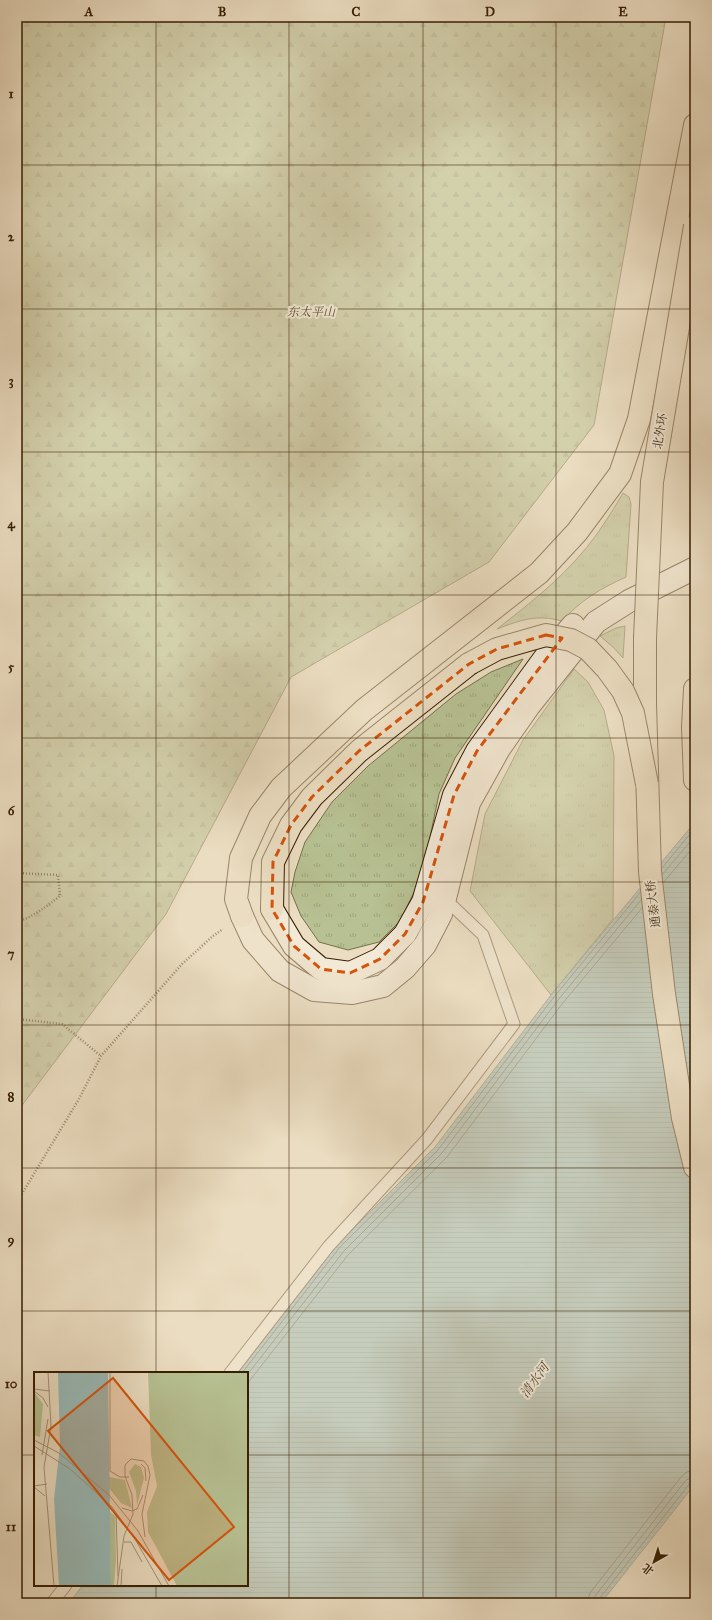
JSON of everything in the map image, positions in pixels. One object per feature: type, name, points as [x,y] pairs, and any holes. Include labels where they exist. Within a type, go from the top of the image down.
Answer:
[{"type":"highway","points":[[242,916],[236,899],[241,858],[260,816],[281,788],[364,710],[539,573],[577,532],[620,474],[639,419],[695,125]]},
{"type":"highway","name":"北外环","points":[[645,638],[652,482],[695,226]]},
{"type":"highway","points":[[272,909],[273,862],[291,825],[312,798],[358,751],[469,664],[497,649],[546,635],[571,640],[588,649],[607,669],[623,691],[633,713],[647,784]]},
{"type":"highway","name":"通泰大桥","points":[[645,638],[650,872],[664,994],[683,1118],[695,1167]]},
{"type":"highway","points":[[695,689],[695,778]]},
{"type":"main road","points":[[242,916],[253,940],[280,971],[314,990],[352,993],[383,986],[405,968],[425,945],[441,914],[436,894],[454,795],[477,751],[546,656],[581,616],[610,595],[695,552]]},
{"type":"main road","points":[[272,909],[294,946],[321,969],[350,973],[380,959],[406,934],[423,902],[436,894],[469,803],[499,749],[529,706],[596,622],[629,601],[695,568]]},
{"type":"lane","points":[[231,1372],[328,1247],[427,1139],[514,1024],[483,934],[436,894]]},
{"type":"lane","points":[[52,1603],[65,1586]]},
{"type":"path","points":[[17,873],[58,875],[60,896],[45,908],[25,920],[17,922]]},
{"type":"path","points":[[17,1202],[79,1099],[100,1056],[182,964],[213,936],[242,916]]},
{"type":"path","points":[[17,1019],[62,1024],[100,1056]]},
{"type":"highlighted area","points":[[546,635],[562,638],[477,751],[454,795],[423,902],[405,934],[380,959],[350,973],[321,969],[294,946],[272,909],[273,862],[291,825],[312,797],[359,751],[469,664],[497,649]]},
{"type":"green space","name":"东太平山","points":[[17,17],[666,17],[594,425],[489,562],[291,677],[166,914],[17,1112]]},
{"type":"green space","points":[[623,493],[629,497],[631,504],[626,577],[591,596],[576,607],[562,621],[536,618],[497,629],[537,597],[575,561],[597,534]]},
{"type":"green space","points":[[625,626],[623,658],[600,636],[616,628]]},
{"type":"green space","points":[[523,659],[455,758],[439,794],[429,842],[416,888],[400,921],[379,942],[348,950],[319,942],[301,916],[291,892],[295,872],[305,842],[332,802],[368,766],[456,694],[491,672]]},
{"type":"green space","points":[[574,669],[588,682],[604,710],[614,756],[613,919],[551,995],[470,891],[485,814],[523,740]]},
{"type":"water","name":"清水河","points":[[695,822],[695,1484],[601,1603],[69,1603],[82,1586],[248,1586],[248,1372],[238,1372],[337,1245],[435,1147],[551,995]]}]
